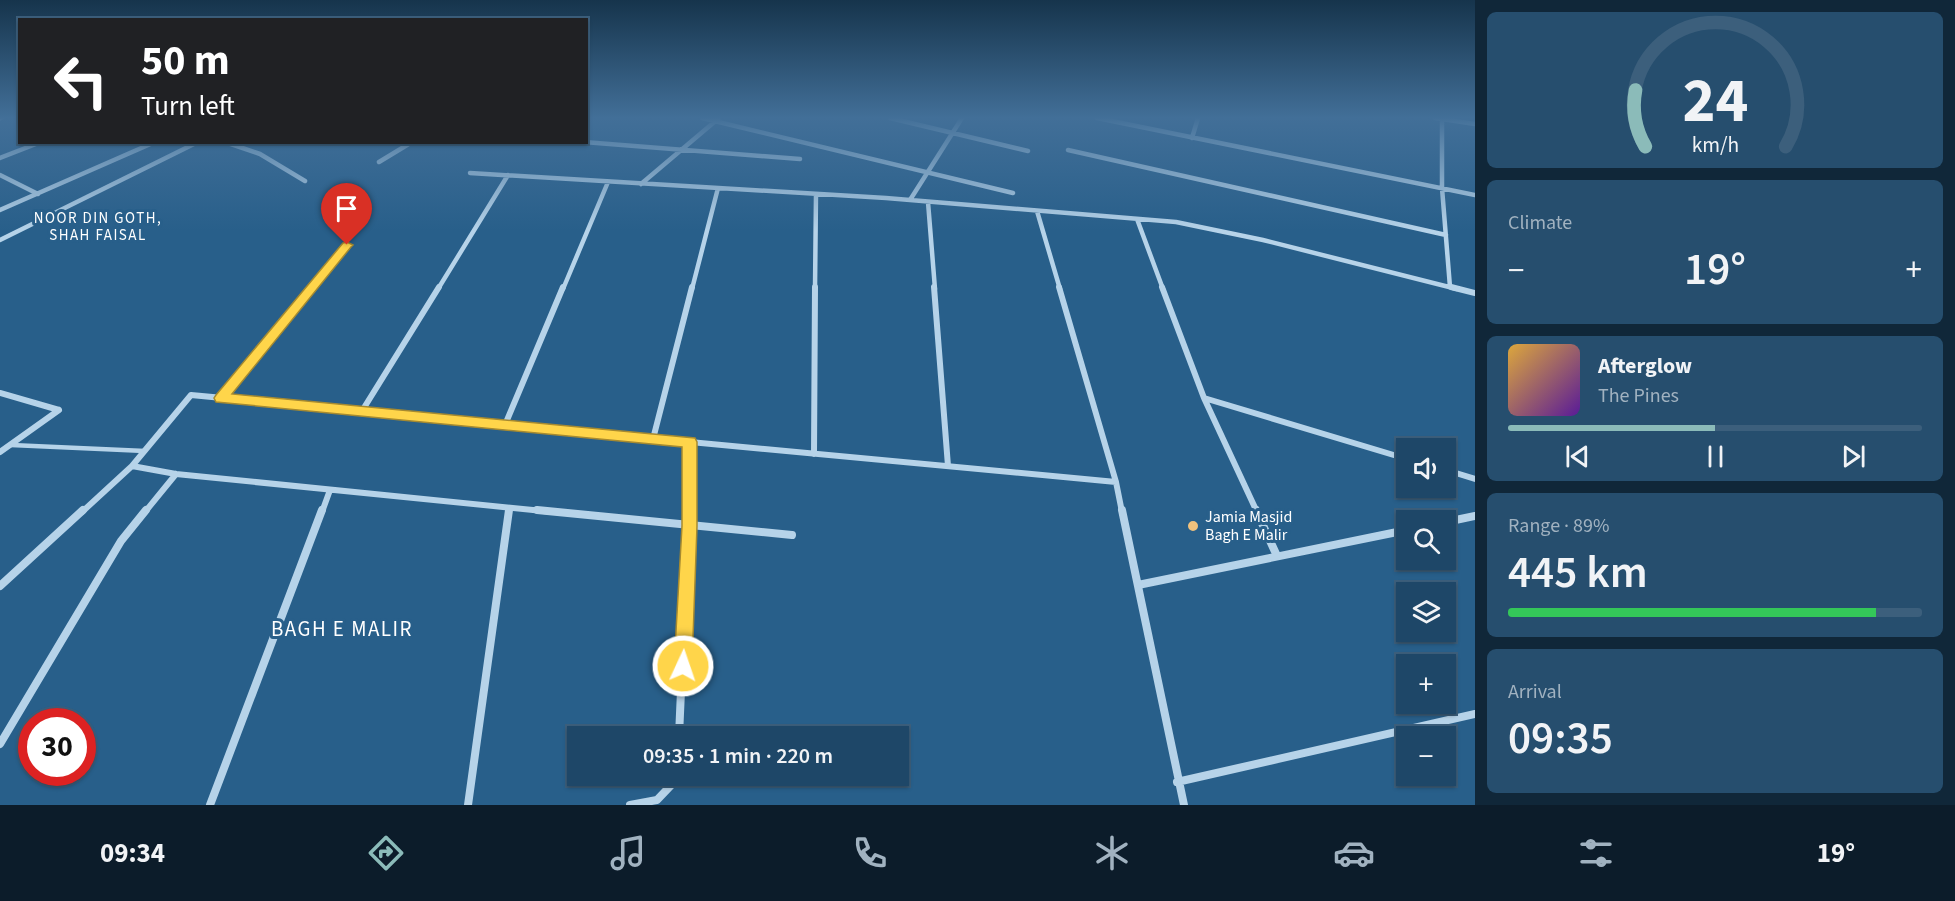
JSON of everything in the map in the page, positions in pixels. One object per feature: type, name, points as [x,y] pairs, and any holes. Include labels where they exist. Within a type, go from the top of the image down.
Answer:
[{"type":"street","points":[[0,210],[124,156]]},
{"type":"street","points":[[0,240],[171,156]]},
{"type":"street","points":[[263,156],[305,181]]},
{"type":"street","points":[[379,162],[390,156]]},
{"type":"street","points":[[641,184],[674,156]]},
{"type":"street","points":[[759,156],[800,159]]},
{"type":"street","points":[[863,156],[1013,193]]},
{"type":"street","points":[[910,200],[938,156]]},
{"type":"street","points":[[1093,156],[1446,235]]},
{"type":"street","points":[[1280,156],[1475,195]]},
{"type":"street","points":[[1442,156],[1442,188],[1450,287]]},
{"type":"street","points":[[470,173],[910,200],[1176,222],[1263,240],[1475,293]]},
{"type":"street","points":[[0,175],[38,194]]},
{"type":"street","points":[[362,411],[508,175]]},
{"type":"street","points":[[505,425],[608,182]]},
{"type":"street","points":[[653,438],[718,188]]},
{"type":"street","points":[[814,454],[816,194]]},
{"type":"street","points":[[928,202],[948,466]]},
{"type":"street","points":[[1037,211],[1116,482],[1184,805]]},
{"type":"street","points":[[1137,219],[1204,398],[1277,556]]},
{"type":"street","points":[[221,398],[347,245]]},
{"type":"street","points":[[0,393],[58,410],[0,452]]},
{"type":"street","points":[[0,586],[132,466],[191,395],[1116,482]]},
{"type":"street","points":[[1204,398],[1396,456]]},
{"type":"street","points":[[680,726],[690,526],[690,442]]},
{"type":"street","points":[[132,466],[176,474],[792,535]]},
{"type":"street","points":[[1456,473],[1475,479]]},
{"type":"street","points":[[1,739],[121,541],[176,474]]},
{"type":"street","points":[[210,805],[330,490]]},
{"type":"street","points":[[468,805],[509,508]]},
{"type":"street","points":[[1456,520],[1475,516]]},
{"type":"street","points":[[1138,585],[1396,532]]},
{"type":"street","points":[[1178,782],[1475,714]]},
{"type":"street","points":[[630,805],[657,800],[670,786]]},
{"type":"lane","points":[[11,445],[145,451]]},
{"type":"place","name":"Jamia Masjid Bagh E Malir","points":[[1193,526]]},
{"type":"district","name":"NOOR DIN GOTH, SHAH FAISAL","points":[[98,226]]},
{"type":"district","name":"BAGH E MALIR","points":[[342,629]]},
{"type":"route","points":[[347,245],[221,398],[690,442],[690,526],[683,666]]}]
